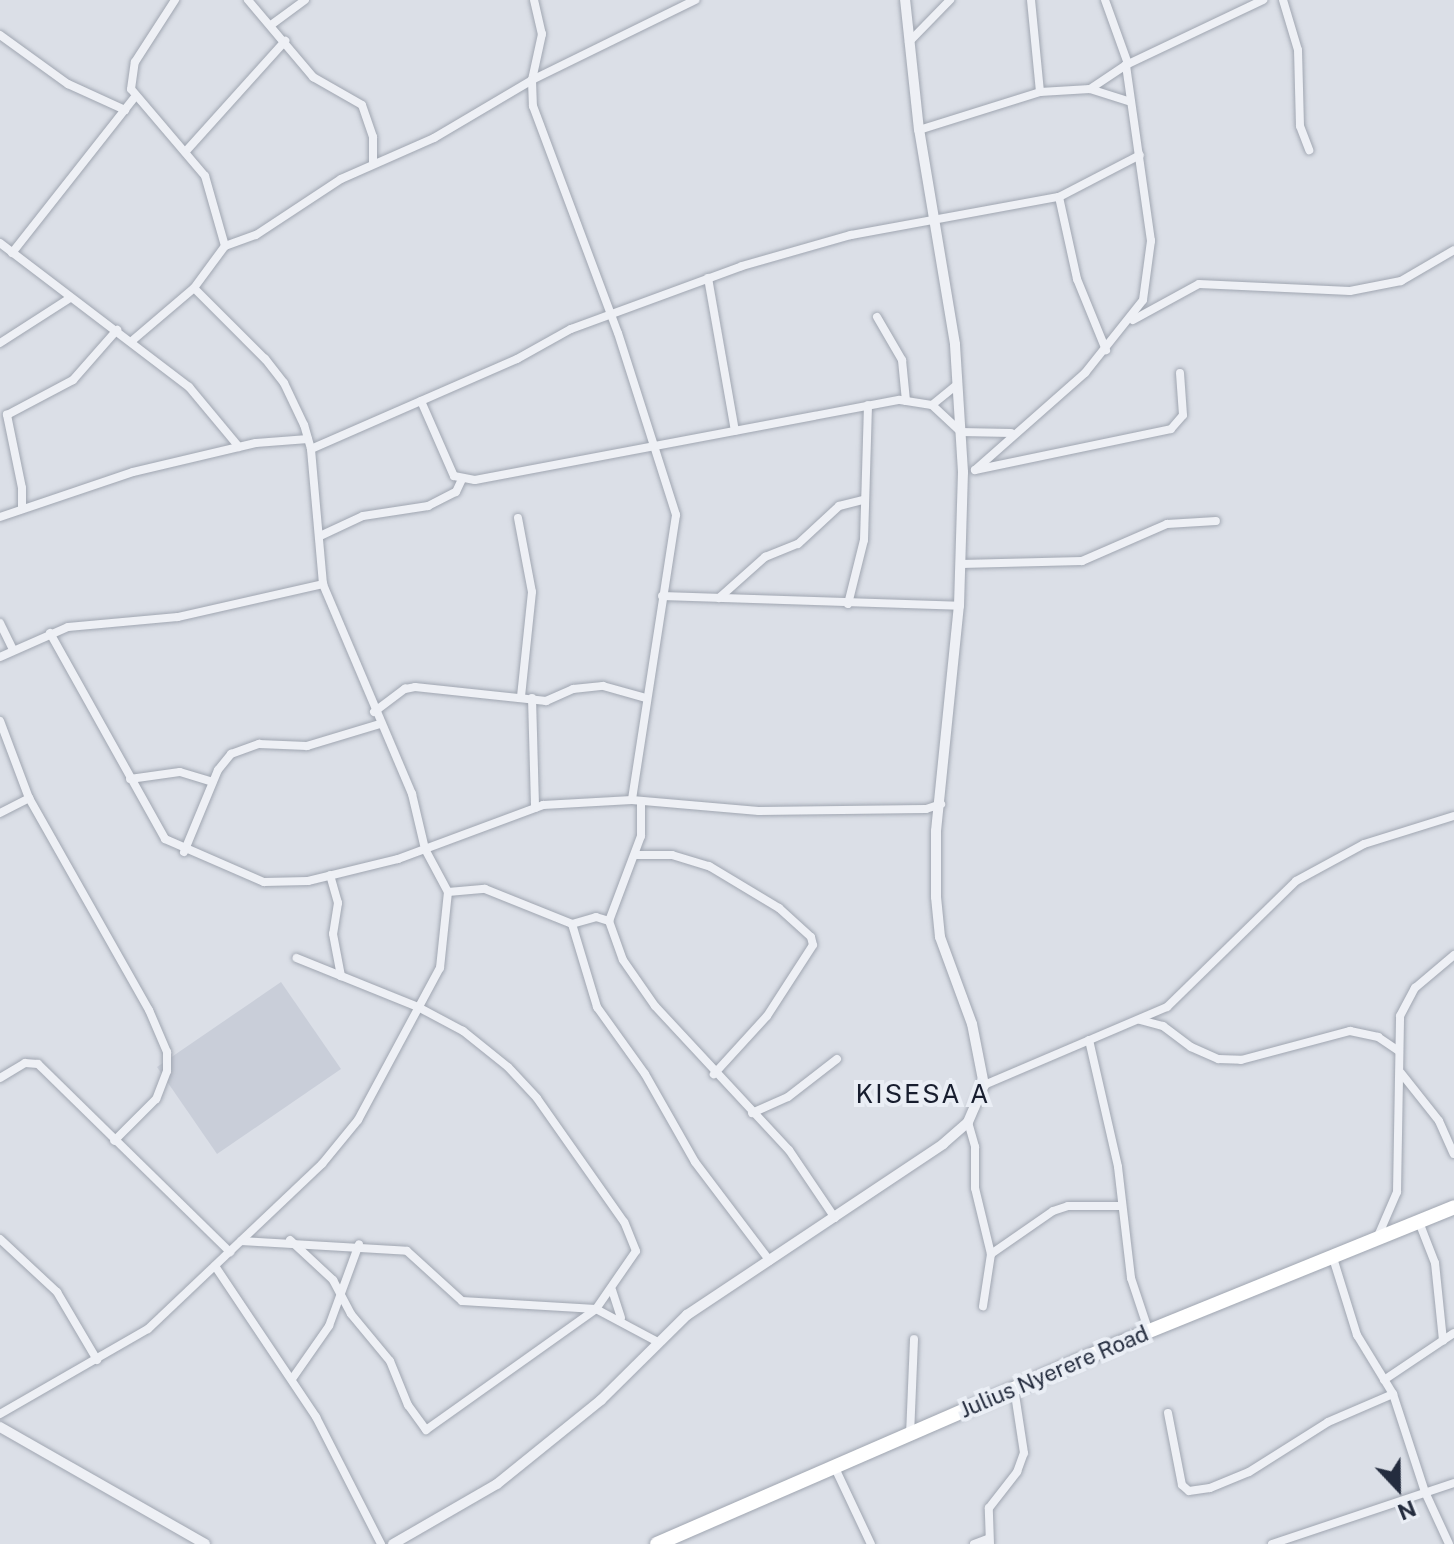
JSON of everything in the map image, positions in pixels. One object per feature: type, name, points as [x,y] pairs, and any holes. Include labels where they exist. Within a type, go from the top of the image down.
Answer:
[{"type":"highway","name":"Julius Nyerere Road","points":[[657,1544],[675,1540],[1014,1388],[1454,1207]]},
{"type":"street","points":[[12,253],[134,98],[135,62],[175,0]]},
{"type":"street","points":[[248,0],[313,77],[362,105],[373,137],[373,164]]},
{"type":"street","points":[[271,25],[305,0]]},
{"type":"street","points":[[534,0],[542,34],[532,80],[533,106],[611,314],[676,515],[646,698],[636,801],[636,855],[609,921],[623,960],[639,983],[714,1074],[808,1173],[835,1218]]},
{"type":"street","points":[[133,340],[194,288],[225,246],[256,235],[327,186],[434,138],[532,80],[695,0]]},
{"type":"street","points":[[393,1544],[497,1484],[601,1400],[656,1341],[968,1122],[984,1085],[972,1024],[940,937],[934,870],[959,606],[963,472],[958,384],[919,130],[905,0]]},
{"type":"street","points":[[909,42],[950,0]]},
{"type":"street","points":[[1031,0],[1040,92]]},
{"type":"street","points":[[975,470],[1011,433],[1062,394],[1106,350],[1132,320],[1149,278],[1151,241],[1127,64],[1105,0]]},
{"type":"street","points":[[1090,89],[1127,64],[1263,0]]},
{"type":"street","points":[[1283,0],[1298,50],[1300,126],[1309,150]]},
{"type":"street","points":[[0,35],[68,84],[125,110]]},
{"type":"street","points":[[187,150],[285,41]]},
{"type":"street","points":[[919,130],[1040,92],[1090,89],[1131,102]]},
{"type":"street","points":[[134,98],[187,150],[205,176],[225,246]]},
{"type":"street","points":[[0,517],[133,472],[239,447],[310,444],[421,401],[611,314],[708,278],[806,246],[1059,197],[1140,155]]},
{"type":"street","points":[[1059,197],[1077,279],[1106,350]]},
{"type":"street","points":[[0,243],[70,298],[133,340],[202,399],[239,447]]},
{"type":"street","points":[[1132,320],[1199,284],[1350,291],[1401,281],[1454,250]]},
{"type":"street","points":[[708,278],[735,431]]},
{"type":"street","points":[[1,1412],[148,1329],[342,1142],[440,968],[448,892],[425,849],[412,794],[374,712],[323,584],[310,444],[284,383],[194,288]]},
{"type":"street","points":[[0,343],[70,298]]},
{"type":"street","points":[[877,317],[902,360],[906,401]]},
{"type":"street","points":[[22,509],[22,488],[7,415],[73,380],[117,330]]},
{"type":"street","points":[[963,472],[1171,429],[1183,415],[1180,373]]},
{"type":"street","points":[[932,405],[958,384]]},
{"type":"street","points":[[421,401],[454,476],[462,479],[495,480],[868,405],[906,401],[932,405],[961,432],[1011,433]]},
{"type":"street","points":[[848,604],[864,540],[868,405]]},
{"type":"street","points":[[320,536],[363,516],[428,506],[456,492],[462,479]]},
{"type":"street","points":[[717,599],[765,557],[798,544],[839,506],[863,500]]},
{"type":"street","points":[[518,518],[532,592],[521,696]]},
{"type":"street","points":[[961,564],[1082,561],[1167,524],[1216,521]]},
{"type":"street","points":[[0,657],[50,633],[84,624],[178,617],[323,584]]},
{"type":"street","points":[[662,596],[959,606]]},
{"type":"street","points":[[0,623],[13,650]]},
{"type":"street","points":[[50,633],[165,839],[184,852],[264,882],[330,875],[425,849],[535,808],[636,801],[759,811],[926,809],[941,804]]},
{"type":"street","points":[[374,712],[405,689],[415,687],[551,700],[573,689],[603,686],[646,698]]},
{"type":"street","points":[[532,698],[535,808]]},
{"type":"street","points":[[0,721],[29,798],[149,1010],[167,1052],[167,1071],[156,1099],[114,1141]]},
{"type":"street","points":[[184,852],[213,782],[231,754],[259,744],[307,746],[380,724]]},
{"type":"street","points":[[130,779],[180,772],[213,782]]},
{"type":"street","points":[[0,813],[29,798]]},
{"type":"street","points":[[984,1085],[1167,1007],[1192,985],[1242,929],[1296,881],[1364,844],[1454,816]]},
{"type":"street","points":[[636,855],[672,855],[709,866],[779,908],[811,937],[813,945],[767,1016],[714,1074]]},
{"type":"street","points":[[330,875],[338,903],[333,934],[341,976]]},
{"type":"street","points":[[448,892],[485,889],[572,924],[596,917],[609,921]]},
{"type":"street","points":[[572,924],[597,1007],[645,1074],[689,1153],[770,1261]]},
{"type":"street","points":[[1376,1240],[1397,1192],[1399,1051],[1405,1003],[1454,955]]},
{"type":"street","points":[[290,1240],[314,1258],[390,1361],[408,1405],[426,1430],[596,1309],[636,1251],[632,1234],[537,1098],[508,1067],[463,1031],[418,1007],[297,958]]},
{"type":"street","points":[[1139,1020],[1163,1026],[1218,1059],[1241,1060],[1350,1031],[1378,1037],[1399,1051]]},
{"type":"street","points":[[1089,1040],[1118,1167],[1131,1278],[1149,1332]]},
{"type":"street","points":[[752,1113],[769,1108],[837,1059]]},
{"type":"street","points":[[0,1078],[25,1063],[38,1064],[230,1252]]},
{"type":"street","points":[[1400,1072],[1439,1121],[1454,1154]]},
{"type":"street","points":[[765,1125],[769,1108]]},
{"type":"street","points":[[968,1122],[975,1147],[975,1188],[991,1254],[983,1306]]},
{"type":"street","points":[[991,1254],[1068,1206],[1121,1206]]},
{"type":"street","points":[[1419,1222],[1435,1263],[1443,1341]]},
{"type":"street","points":[[0,1239],[57,1292],[97,1360]]},
{"type":"street","points":[[241,1241],[359,1244],[407,1251],[462,1301],[596,1309],[621,1318],[656,1341]]},
{"type":"street","points":[[292,1379],[343,1297],[359,1244]]},
{"type":"street","points":[[1333,1258],[1357,1335],[1393,1394],[1425,1492],[1449,1544]]},
{"type":"street","points":[[215,1266],[292,1379],[381,1544]]},
{"type":"street","points":[[612,1290],[621,1318]]},
{"type":"street","points":[[1384,1380],[1454,1333]]},
{"type":"street","points":[[910,1436],[914,1339]]},
{"type":"street","points":[[974,1544],[989,1542],[989,1508],[1022,1463],[1014,1388]]},
{"type":"street","points":[[1168,1413],[1182,1485],[1189,1491],[1249,1472],[1328,1422],[1393,1394]]},
{"type":"street","points":[[0,1427],[205,1544]]},
{"type":"street","points":[[835,1468],[871,1544]]},
{"type":"street","points":[[1272,1544],[1454,1483]]},
{"type":"shaded area","points":[[281,982],[341,1069],[217,1154],[157,1067]]},
{"type":"district","name":"KISESA A","points":[[923,1094]]}]
